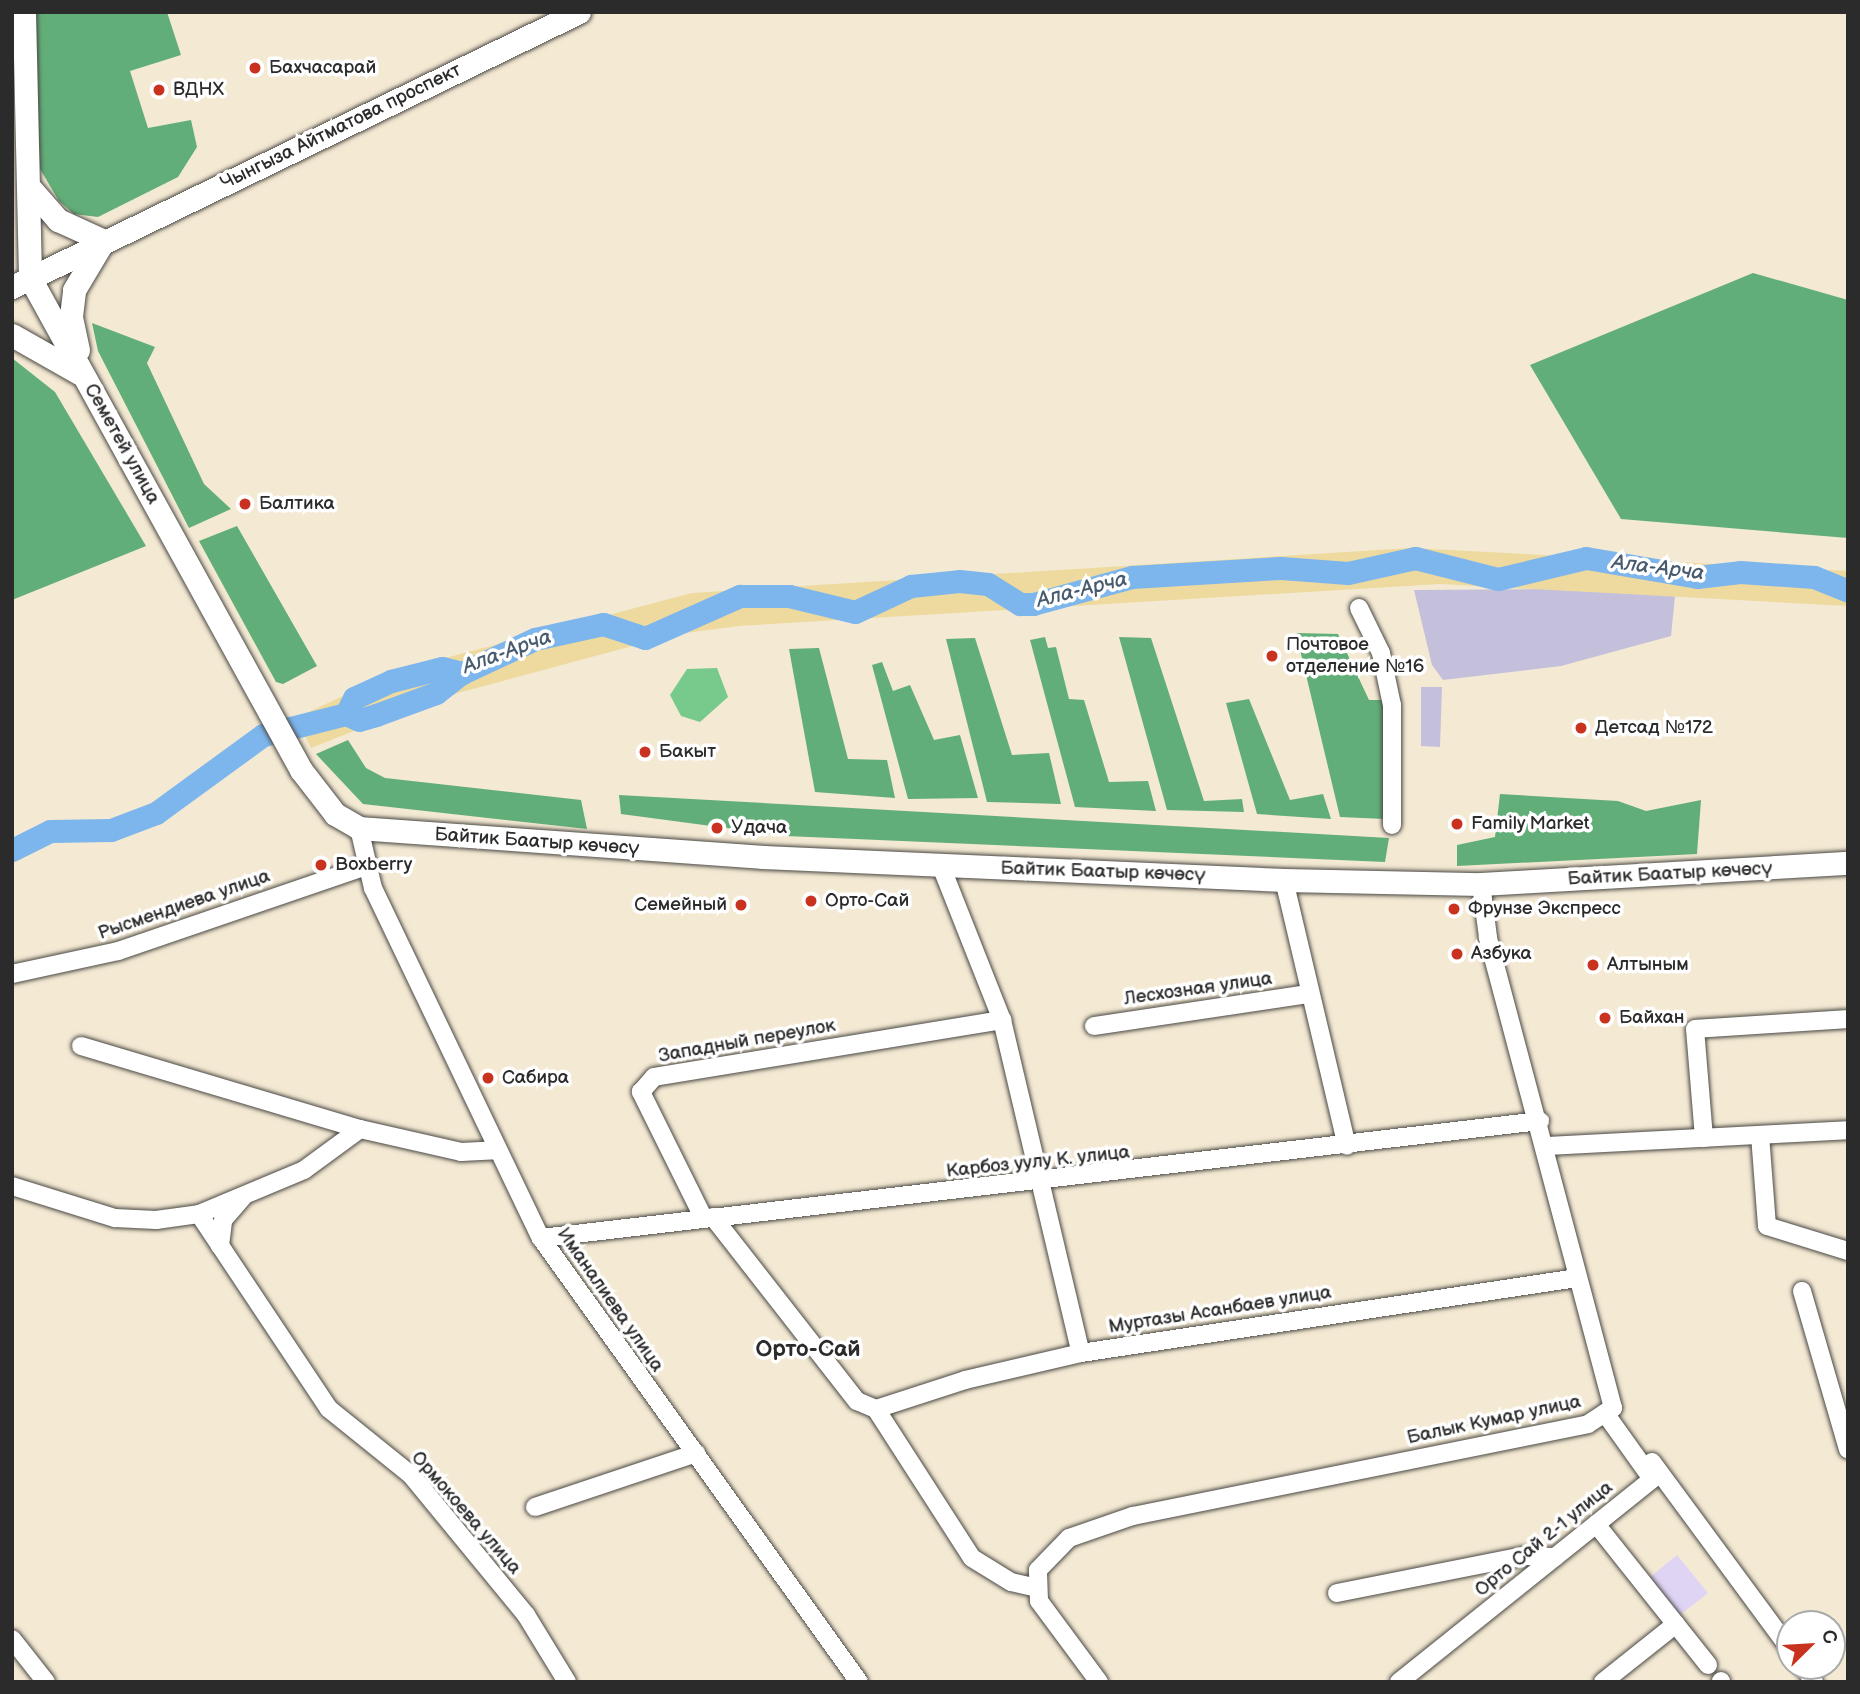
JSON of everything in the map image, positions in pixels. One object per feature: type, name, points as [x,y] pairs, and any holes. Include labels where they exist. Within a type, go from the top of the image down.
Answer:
[{"type":"main road","name":"Семетей улица","points":[[24,12],[19,45],[30,188],[21,282],[84,377],[301,769],[335,814],[359,828]]},
{"type":"main road","name":"Чынгыза Айтматова проспект","points":[[21,282],[578,12]]},
{"type":"main road","points":[[30,188],[58,220],[104,241],[79,278],[71,304],[84,377]]},
{"type":"main road","points":[[12,335],[84,377]]},
{"type":"main road","name":"Байтик Баатыр көчөсү","points":[[359,828],[941,866],[1284,880],[1481,884],[1848,863]]},
{"type":"street","points":[[1359,608],[1381,653],[1391,705],[1392,825]]},
{"type":"street","name":"Иманалиева улица","points":[[359,828],[366,866],[383,909],[496,1150],[541,1238],[859,1682]]},
{"type":"street","name":"Рысмендиева улица","points":[[12,974],[118,951],[366,866]]},
{"type":"street","points":[[941,866],[1003,1020],[1081,1353]]},
{"type":"street","points":[[1284,880],[1308,994],[1347,1146]]},
{"type":"street","name":"Балык Кумар улица","points":[[1037,1588],[1038,1570],[1053,1548],[1090,1529],[1588,1424],[1609,1411],[1547,1146],[1488,937],[1481,884]]},
{"type":"street","name":"Лесхозная улица","points":[[1094,1027],[1308,994]]},
{"type":"street","points":[[1704,1138],[1695,1029],[1848,1019]]},
{"type":"street","name":"Западный переулок","points":[[708,1217],[641,1092],[654,1077],[1003,1020]]},
{"type":"street","points":[[81,1046],[360,1129],[461,1152],[496,1150]]},
{"type":"street","name":"Карбоз уулу К. улица","points":[[541,1238],[708,1217],[1040,1184],[1540,1121]]},
{"type":"street","points":[[12,1185],[115,1218],[199,1214],[304,1170],[360,1129]]},
{"type":"street","points":[[1547,1146],[1848,1130]]},
{"type":"street","points":[[1760,1135],[1767,1226],[1848,1251]]},
{"type":"street","points":[[220,1246],[223,1220],[245,1195]]},
{"type":"street","name":"Ормокоева улица","points":[[199,1214],[329,1409],[411,1475],[526,1615],[567,1682]]},
{"type":"street","points":[[708,1217],[857,1401],[876,1409],[972,1558],[1011,1582],[1037,1588],[1047,1616],[1099,1682]]},
{"type":"street","name":"Муртазы Асанбаев улица","points":[[876,1409],[965,1380],[1081,1353],[1577,1278]]},
{"type":"street","points":[[1802,1291],[1848,1449]]},
{"type":"street","points":[[1609,1411],[1776,1631]]},
{"type":"street","name":"Орто Сай 2-1 улица","points":[[1399,1682],[1653,1477],[1609,1411]]},
{"type":"street","points":[[535,1507],[696,1453]]},
{"type":"street","points":[[1597,1524],[1708,1665]]},
{"type":"street","points":[[1337,1593],[1524,1556],[1555,1557]]},
{"type":"street","points":[[1603,1682],[1676,1624]]},
{"type":"street","points":[[12,1639],[46,1682]]},
{"type":"shaded area","points":[[1542,589],[1675,596],[1671,636],[1561,666],[1443,680],[1432,665],[1414,590]]},
{"type":"shaded area","points":[[1421,687],[1442,687],[1440,747],[1421,746]]},
{"type":"shaded area","points":[[1677,1555],[1708,1593],[1680,1615],[1650,1577]]},
{"type":"green space","points":[[32,12],[167,12],[181,55],[130,71],[148,128],[191,120],[197,147],[178,177],[98,217],[74,214],[59,201],[40,169]]},
{"type":"green space","points":[[1753,273],[1848,300],[1848,538],[1621,519],[1530,365]]},
{"type":"green space","points":[[92,323],[155,347],[147,363],[204,484],[231,509],[189,528],[98,351]]},
{"type":"green space","points":[[12,358],[55,392],[146,546],[12,600]]},
{"type":"green space","points":[[237,526],[317,666],[283,684],[276,682],[199,541]]},
{"type":"green space","points":[[1296,633],[1338,634],[1369,700],[1385,700],[1385,819],[1340,817]]},
{"type":"green space","points":[[1045,637],[1048,648],[1056,647],[1069,699],[1084,700],[1109,782],[1148,781],[1156,811],[1075,807],[1030,640]]},
{"type":"green space","points":[[1119,637],[1151,638],[1204,801],[1242,799],[1244,812],[1167,810]]},
{"type":"green space","points":[[975,638],[1012,755],[1049,753],[1061,804],[987,802],[946,639]]},
{"type":"green space","points":[[819,648],[848,759],[887,760],[895,798],[815,792],[789,649]]},
{"type":"green space","points":[[882,662],[893,691],[910,685],[934,740],[960,735],[978,798],[908,799],[872,665]]},
{"type":"green space","points":[[717,668],[728,697],[700,722],[681,716],[670,695],[687,669]]},
{"type":"green space","points":[[1249,699],[1290,800],[1323,794],[1331,819],[1257,814],[1226,703]]},
{"type":"green space","points":[[348,740],[366,768],[385,778],[581,800],[587,829],[363,804],[316,754]]},
{"type":"green space","points":[[1500,794],[1618,801],[1646,811],[1701,800],[1697,854],[1457,866],[1457,845],[1495,837]]},
{"type":"green space","points":[[619,795],[1389,838],[1385,862],[786,836],[621,814]]},
{"type":"sand","points":[[1410,548],[1848,571],[1848,606],[1440,584],[739,626],[677,634],[432,700],[311,748],[296,718],[396,671],[692,593]]},
{"type":"waterway","name":"Ала-Арча","points":[[12,850],[50,831],[111,830],[156,813],[263,735],[346,714],[354,698],[391,681],[442,668],[462,673],[535,639],[603,624],[645,638],[740,596],[789,596],[855,612],[911,586],[959,581],[988,584],[1020,604],[1033,604],[1132,577],[1281,568],[1348,573],[1415,558],[1498,579],[1586,558],[1697,577],[1740,572],[1814,577],[1848,591]]},
{"type":"waterway","points":[[346,714],[359,720],[376,715],[436,693],[462,673]]},
{"type":"place","name":"Бахчасарай","points":[[255,68]]},
{"type":"place","name":"ВДНХ","points":[[159,90]]},
{"type":"place","name":"Балтика","points":[[245,504]]},
{"type":"place","name":"Почтовое отделение №16","points":[[1272,656]]},
{"type":"place","name":"Детсад №172","points":[[1581,728]]},
{"type":"place","name":"Бакыт","points":[[645,752]]},
{"type":"place","name":"Family Market","points":[[1457,824]]},
{"type":"place","name":"Удача","points":[[717,828]]},
{"type":"place","name":"Boxberry","points":[[321,865]]},
{"type":"place","name":"Орто-Сай","points":[[811,901]]},
{"type":"place","name":"Семейный","points":[[741,905]]},
{"type":"place","name":"Фрунзе Экспресс","points":[[1454,909]]},
{"type":"place","name":"Азбука","points":[[1457,954]]},
{"type":"place","name":"Алтыным","points":[[1593,965]]},
{"type":"place","name":"Байхан","points":[[1605,1018]]},
{"type":"place","name":"Сабира","points":[[488,1078]]},
{"type":"district","name":"Орто-Сай","points":[[808,1349]]}]
